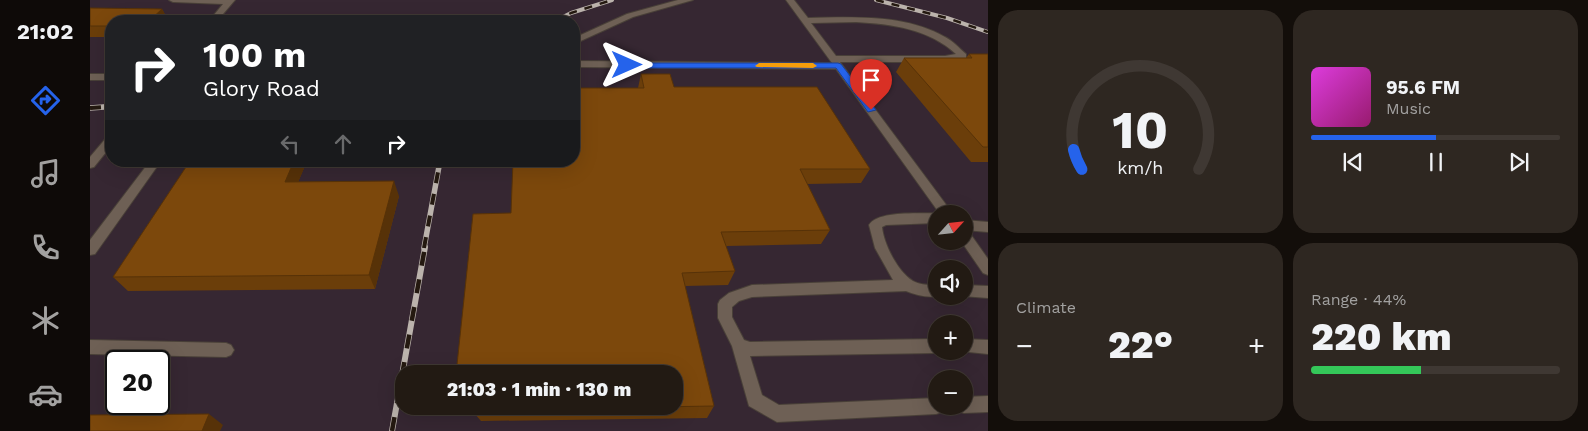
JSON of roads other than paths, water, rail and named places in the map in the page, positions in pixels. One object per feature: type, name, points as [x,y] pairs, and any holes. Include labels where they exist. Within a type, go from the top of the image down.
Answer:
[{"type":"street","points":[[172,0],[230,1]]},
{"type":"street","points":[[580,38],[624,18],[654,7],[690,0]]},
{"type":"street","points":[[790,0],[941,205]]},
{"type":"street","points":[[218,15],[230,1]]},
{"type":"street","points":[[580,64],[836,62],[945,59],[963,56],[940,37],[895,23],[855,19],[805,20]]},
{"type":"street","points":[[90,77],[105,77]]},
{"type":"street","points":[[90,164],[105,146]]},
{"type":"street","points":[[90,250],[152,167]]},
{"type":"street","points":[[928,218],[884,220],[875,225],[874,234],[899,277],[908,285],[922,291],[928,291]]},
{"type":"street","points":[[973,226],[988,227]]},
{"type":"street","points":[[973,248],[988,269]]},
{"type":"street","points":[[908,285],[752,291],[734,297],[725,304],[725,318],[739,345],[755,400],[778,414],[928,406]]},
{"type":"street","points":[[973,291],[988,292]]},
{"type":"street","points":[[739,345],[750,348],[928,346]]},
{"type":"street","points":[[973,346],[988,347]]},
{"type":"street","points":[[90,347],[226,350]]},
{"type":"street","points":[[973,405],[988,404]]},
{"type":"railway","points":[[567,15],[612,0]]},
{"type":"railway","points":[[876,0],[947,18],[988,32]]},
{"type":"railway","points":[[94,108],[104,107]]},
{"type":"railway","points":[[94,108],[105,107]]},
{"type":"railway","points":[[424,248],[439,167]]},
{"type":"railway","points":[[392,431],[425,247]]}]
